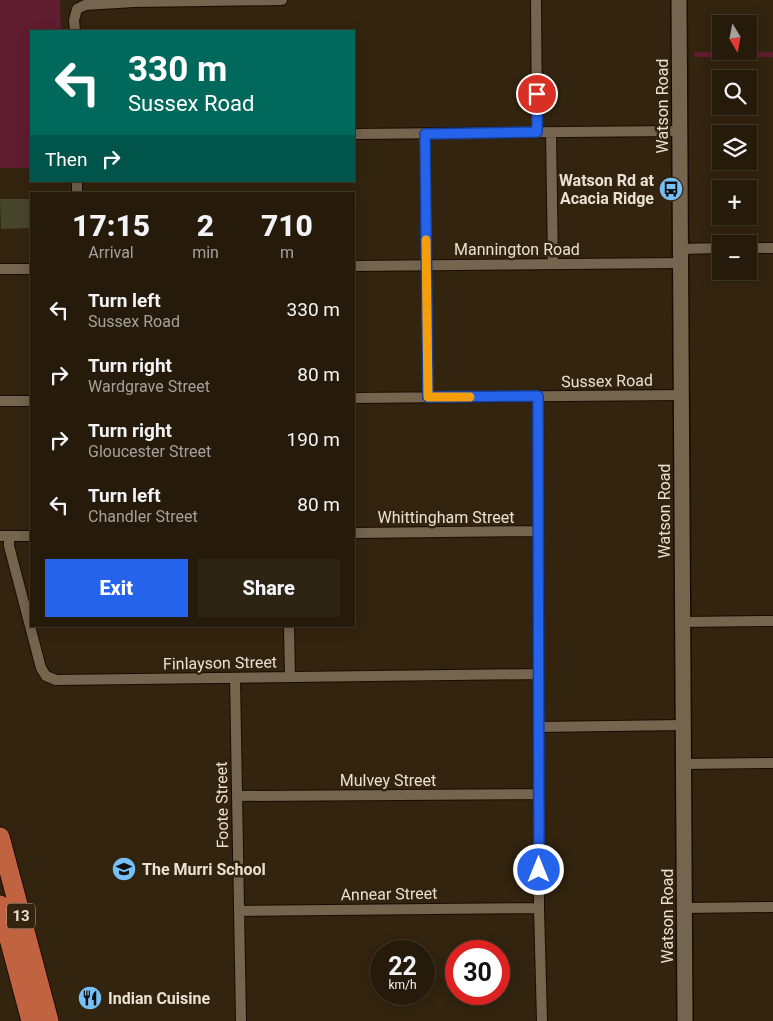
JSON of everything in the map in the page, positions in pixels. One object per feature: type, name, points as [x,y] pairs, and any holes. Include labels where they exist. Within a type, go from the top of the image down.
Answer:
[{"type":"highway","name":"13","points":[[0,837],[48,1015]]},
{"type":"highway","name":"13","points":[[0,904],[31,1021]]},
{"type":"highway","points":[[48,1015],[62,1021]]},
{"type":"street","points":[[75,30],[74,20],[77,9],[85,5],[134,1],[282,0]]},
{"type":"street","points":[[536,0],[537,132]]},
{"type":"street","name":"Watson Road","points":[[679,0],[685,1021]]},
{"type":"street","points":[[355,134],[680,131]]},
{"type":"street","points":[[551,132],[553,264]]},
{"type":"street","points":[[425,134],[428,397]]},
{"type":"street","points":[[757,248],[773,248]]},
{"type":"street","name":"Mannington Road","points":[[355,266],[553,264],[680,256],[712,250]]},
{"type":"street","points":[[0,269],[30,269]]},
{"type":"street","name":"Sussex Road","points":[[355,398],[681,395]]},
{"type":"street","points":[[538,396],[539,794],[542,1021]]},
{"type":"street","points":[[0,401],[30,401]]},
{"type":"street","name":"Whittingham Street","points":[[355,533],[538,531]]},
{"type":"street","points":[[4,536],[30,536]]},
{"type":"street","name":"Finlayson Street","points":[[4,536],[9,546],[30,626]]},
{"type":"street","points":[[683,622],[773,621]]},
{"type":"street","name":"Finlayson Street","points":[[30,627],[41,668],[46,676],[56,680],[539,674]]},
{"type":"street","points":[[289,627],[290,676]]},
{"type":"street","name":"Foote Street","points":[[235,678],[240,1021]]},
{"type":"street","points":[[539,727],[683,725]]},
{"type":"street","points":[[684,764],[773,764]]},
{"type":"street","name":"Mulvey Street","points":[[237,796],[539,794]]},
{"type":"street","points":[[685,908],[773,907]]},
{"type":"street","name":"Annear Street","points":[[239,911],[540,908]]},
{"type":"shaded area","points":[[0,0],[60,0],[61,30],[30,30],[30,168],[0,168]]},
{"type":"shaded area","points":[[694,52],[712,52],[712,57],[694,57]]},
{"type":"shaded area","points":[[758,52],[773,52],[773,57],[758,57]]},
{"type":"building","points":[[0,199],[30,199],[30,228],[1,229]]},
{"type":"slow traffic","points":[[426,240],[428,397],[470,397]]},
{"type":"place","name":"Watson Rd at Acacia Ridge","points":[[671,189]]},
{"type":"place","name":"The Murri School","points":[[124,869]]},
{"type":"place","name":"Indian Cuisine","points":[[90,998]]},
{"type":"route","points":[[537,94],[537,132],[425,134],[428,397],[538,396],[539,870]]}]
